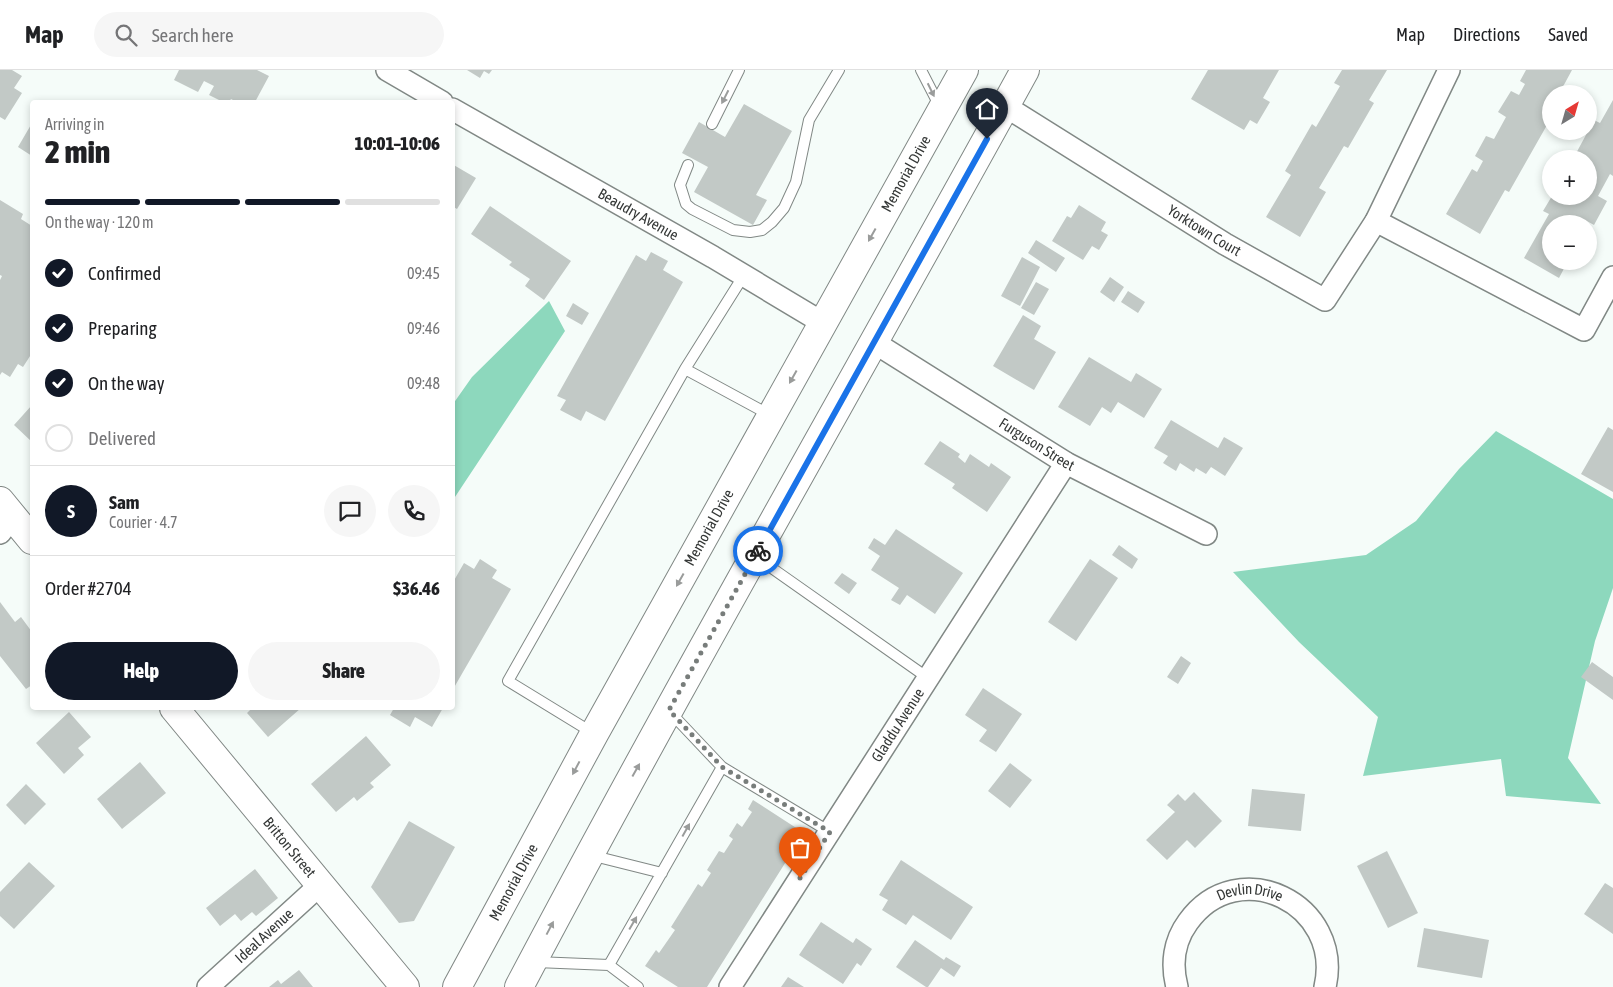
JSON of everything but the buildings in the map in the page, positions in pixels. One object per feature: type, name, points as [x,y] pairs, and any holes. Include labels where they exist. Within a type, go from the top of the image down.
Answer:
[{"type":"main road","name":"Memorial Drive","points":[[457,987],[594,734],[964,70]]},
{"type":"main road","points":[[519,987],[669,710],[875,343],[1025,70]]},
{"type":"main road","points":[[4,517],[30,538]]},
{"type":"main road","name":"Britton Street","points":[[176,710],[405,987]]},
{"type":"street","points":[[387,70],[439,100]]},
{"type":"street","name":"Yorktown Court","points":[[1005,106],[1225,244],[1325,300],[1376,221],[1449,70]]},
{"type":"street","name":"Beaudry Avenue","points":[[455,111],[823,322]]},
{"type":"street","points":[[1376,221],[1584,330],[1613,278]]},
{"type":"street","name":"Furguson Street","points":[[875,343],[1066,463],[1206,534]]},
{"type":"street","name":"Gladdu Avenue","points":[[730,987],[1066,463]]},
{"type":"street","name":"Ideal Avenue","points":[[208,987],[320,885]]},
{"type":"street","name":"Devlin Drive","points":[[1176,987],[1174,956],[1177,941],[1192,916],[1210,901],[1230,892],[1245,889],[1275,893],[1301,908],[1312,920],[1320,932],[1328,962],[1325,987]]},
{"type":"lane","points":[[712,124],[739,70]]},
{"type":"lane","points":[[688,165],[680,185],[686,204],[692,209],[734,230],[750,232],[762,230],[784,208],[796,182],[809,120],[839,70]]},
{"type":"lane","points":[[921,70],[941,110]]},
{"type":"lane","points":[[594,734],[508,681],[685,369],[744,275]]},
{"type":"lane","points":[[685,369],[771,416]]},
{"type":"lane","points":[[755,557],[928,678]]},
{"type":"lane","points":[[669,710],[722,767],[830,832]]},
{"type":"lane","points":[[609,965],[722,767]]},
{"type":"lane","points":[[589,855],[662,873]]},
{"type":"lane","points":[[532,962],[609,965],[638,987]]},
{"type":"green space","points":[[549,301],[565,331],[455,497],[455,401],[472,377]]},
{"type":"green space","points":[[1496,431],[1613,499],[1613,588],[1595,641],[1568,758],[1601,804],[1506,796],[1501,759],[1363,776],[1378,717],[1299,642],[1233,572],[1366,555],[1416,521],[1459,469]]},
{"type":"way so far","points":[[758,551],[669,710],[722,767],[830,832],[800,878]]},
{"type":"route","points":[[758,551],[987,139]]}]
